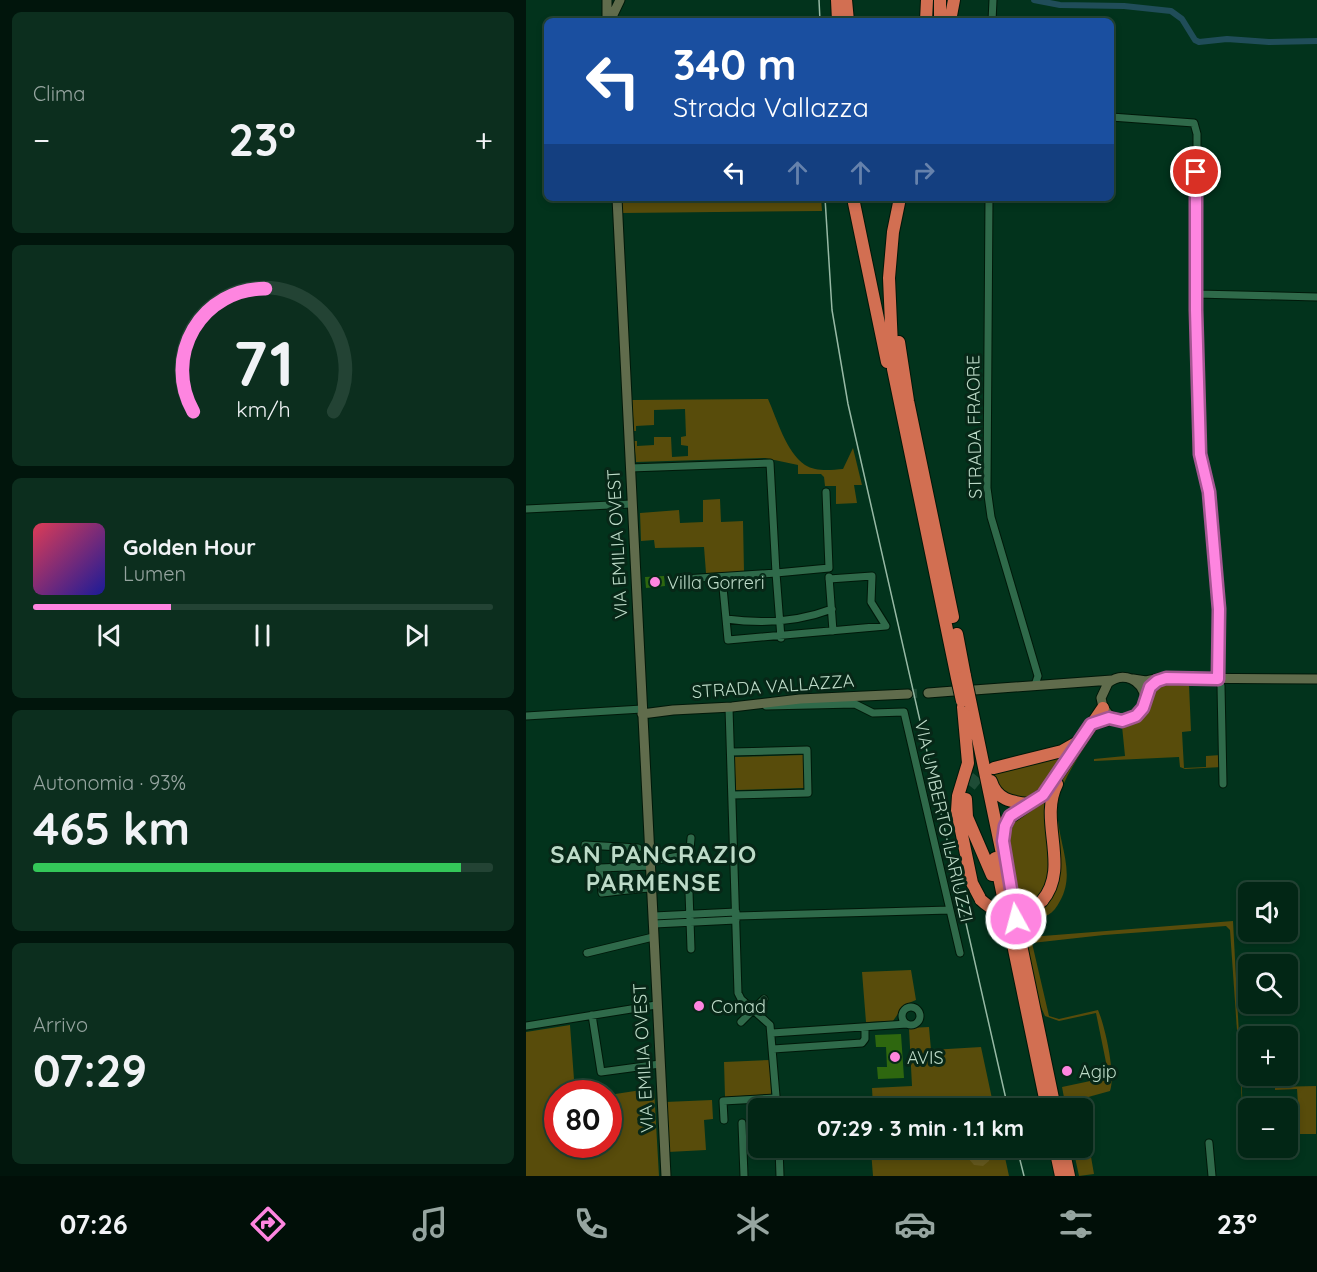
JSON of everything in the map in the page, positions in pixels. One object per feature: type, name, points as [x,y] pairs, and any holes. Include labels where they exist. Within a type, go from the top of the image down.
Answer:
[{"type":"highway","points":[[837,0],[838,18]]},
{"type":"highway","points":[[847,0],[848,18]]},
{"type":"highway","points":[[926,18],[927,0]]},
{"type":"highway","points":[[932,0],[932,18]]},
{"type":"highway","points":[[940,0],[940,18]]},
{"type":"highway","points":[[951,18],[954,0]]},
{"type":"highway","points":[[854,201],[897,412],[908,444]]},
{"type":"highway","points":[[899,201],[893,232],[889,278],[893,369],[961,677]]},
{"type":"highway","points":[[907,201],[898,269],[898,338],[1003,900],[1045,1098]]},
{"type":"highway","points":[[967,706],[981,735],[995,791],[1009,801],[1030,804]]},
{"type":"highway","points":[[967,706],[968,763],[958,796],[957,810],[972,884],[981,900],[997,910],[1014,914],[1032,909],[1042,901],[1051,888],[1055,873],[1051,801],[1085,734]]},
{"type":"highway","points":[[1017,926],[1003,832],[1010,816],[1047,791],[1103,708]]},
{"type":"highway","points":[[994,768],[1065,750],[1078,743],[1085,734],[1113,718]]},
{"type":"highway","points":[[975,724],[1053,1098]]},
{"type":"highway","points":[[970,786],[966,799],[966,813],[1003,900]]},
{"type":"highway","points":[[1057,1158],[1061,1176]]},
{"type":"highway","points":[[1065,1158],[1069,1176]]},
{"type":"street","points":[[607,0],[608,18]]},
{"type":"street","points":[[610,18],[620,0]]},
{"type":"street","points":[[992,18],[993,0]]},
{"type":"street","points":[[1114,117],[1194,123],[1197,134],[1200,454],[1209,492],[1219,609],[1218,679],[1221,686],[1223,783]]},
{"type":"street","name":"VIA EMILIA OVEST","points":[[617,201],[666,1176]]},
{"type":"street","name":"STRADA FRAORE","points":[[989,201],[987,488],[991,517],[1038,676],[1035,685]]},
{"type":"street","points":[[1197,294],[1316,297]]},
{"type":"street","points":[[630,468],[770,463],[775,573],[781,638]]},
{"type":"street","points":[[826,492],[828,569],[833,631]]},
{"type":"street","points":[[526,509],[631,504]]},
{"type":"street","points":[[684,579],[828,569]]},
{"type":"street","points":[[722,577],[728,640],[781,638],[886,626],[871,602],[872,576],[829,579]]},
{"type":"street","points":[[726,619],[757,622],[780,621],[804,618],[832,609]]},
{"type":"street","points":[[974,690],[1112,680],[1122,677],[1146,681],[1166,678],[1316,679]]},
{"type":"street","points":[[1112,680],[1102,693],[1103,708],[1113,718],[1128,720],[1136,716],[1143,708],[1150,687],[1166,678]]},
{"type":"street","points":[[1133,679],[1141,687],[1145,698]]},
{"type":"street","points":[[1081,681],[1102,693]]},
{"type":"street","points":[[925,693],[954,692]]},
{"type":"street","name":"STRADA VALLAZZA","points":[[642,712],[729,708],[800,699],[908,694]]},
{"type":"street","name":"VIA UMBERTO ILARIUZZI","points":[[745,706],[855,704],[873,713],[904,712],[960,953]]},
{"type":"street","points":[[729,708],[738,993],[770,1025],[776,1098]]},
{"type":"street","points":[[526,716],[613,710],[642,712]]},
{"type":"street","points":[[731,753],[807,750],[808,782],[808,793],[732,795]]},
{"type":"street","points":[[652,888],[602,893],[598,869],[651,863],[682,855],[690,850],[691,838]]},
{"type":"street","points":[[585,845],[638,848]]},
{"type":"street","points":[[626,867],[630,890]]},
{"type":"street","points":[[689,892],[691,949]]},
{"type":"street","points":[[654,920],[950,910]]},
{"type":"street","points":[[587,953],[653,937]]},
{"type":"street","points":[[742,1022],[764,999]]},
{"type":"street","points":[[526,1026],[656,1005]]},
{"type":"street","points":[[592,1015],[601,1072],[660,1064]]},
{"type":"street","points":[[772,1033],[865,1028],[895,1025],[905,1021]]},
{"type":"street","points":[[773,1049],[862,1043],[865,1039],[865,1028]]},
{"type":"street","points":[[832,1030],[832,1045]]},
{"type":"street","points":[[799,1031],[800,1047]]},
{"type":"street","points":[[724,1120],[723,1101],[748,1100]]},
{"type":"street","points":[[742,1123],[744,1176]]},
{"type":"street","points":[[1209,1143],[1212,1176]]},
{"type":"street","points":[[779,1158],[780,1176]]},
{"type":"shaded area","points":[[622,201],[821,201],[822,211],[622,213]]},
{"type":"shaded area","points":[[768,399],[787,444],[805,465],[819,470],[843,469],[853,448],[862,485],[854,485],[857,503],[836,504],[836,486],[825,486],[824,477],[821,474],[798,474],[798,465],[765,458],[636,462],[634,441],[637,441],[637,446],[654,445],[654,437],[671,437],[672,457],[688,456],[688,446],[681,445],[681,437],[686,436],[685,409],[654,410],[654,425],[636,426],[636,431],[634,431],[632,400]]},
{"type":"shaded area","points":[[720,499],[721,522],[743,521],[744,572],[706,573],[704,547],[655,548],[654,540],[641,541],[640,513],[679,510],[680,523],[703,522],[703,500]]},
{"type":"shaded area","points":[[1193,682],[1198,684],[1189,685],[1191,731],[1182,732],[1184,768],[1206,767],[1206,756],[1221,755],[1222,767],[1185,769],[1180,767],[1179,757],[1094,761],[1094,759],[1125,756],[1122,726],[1109,722],[1099,726],[1070,770],[1059,798],[1058,824],[1067,876],[1065,889],[1058,905],[1050,914],[1030,916],[1026,919],[1030,937],[1233,921],[1238,1045],[1230,930],[1226,926],[1032,943],[1049,1016],[1059,1019],[1098,1010],[1109,1050],[1112,1073],[1110,1091],[1085,1098],[1064,1098],[1062,1087],[1109,1077],[1096,1013],[1059,1021],[1045,1016],[1040,1005],[1020,917],[1038,910],[1049,899],[1054,886],[1056,855],[1053,822],[1054,799],[1087,736],[1103,720],[1124,722],[1138,717],[1150,694],[1159,684]]},
{"type":"shaded area","points":[[1066,753],[1041,792],[1031,799],[1005,796],[992,777],[995,774],[994,770]]},
{"type":"shaded area","points":[[803,755],[804,788],[736,790],[734,757]]},
{"type":"shaded area","points":[[1049,796],[1051,867],[1040,899],[1019,910],[1005,839],[1008,825]]},
{"type":"shaded area","points":[[911,970],[916,1000],[904,1005],[893,1021],[866,1022],[862,972]]},
{"type":"shaded area","points":[[570,1025],[574,1080],[544,1080],[544,1158],[622,1158],[622,1093],[654,1088],[659,1176],[526,1176],[526,1032]]},
{"type":"shaded area","points":[[929,1027],[931,1050],[981,1047],[992,1098],[872,1098],[872,1088],[912,1086],[909,1028]]},
{"type":"shaded area","points":[[770,1060],[771,1094],[725,1097],[724,1062]]},
{"type":"shaded area","points":[[1316,1086],[1316,1134],[1300,1134],[1297,1089],[1275,1090],[1275,1087]]},
{"type":"shaded area","points":[[712,1100],[713,1119],[704,1120],[706,1150],[668,1152],[665,1102]]},
{"type":"shaded area","points":[[872,1158],[1005,1158],[1009,1176],[873,1176]]},
{"type":"shaded area","points":[[968,1158],[989,1158],[983,1166],[974,1165]]},
{"type":"shaded area","points":[[1075,1158],[1091,1158],[1094,1174],[1079,1176]]},
{"type":"building","name":"Villa Gorreri","points":[[664,576],[665,586],[646,588],[645,577]]},
{"type":"building","name":"AVIS","points":[[901,1034],[904,1078],[878,1079],[877,1067],[887,1067],[886,1047],[876,1047],[875,1035]]},
{"type":"waterway","points":[[1034,0],[1060,5],[1124,6],[1171,11],[1182,19],[1195,40],[1199,42],[1227,39],[1269,42],[1317,41]]},
{"type":"tunnel","points":[[908,694],[921,693]]},
{"type":"tunnel","points":[[970,786],[979,775],[992,768]]},
{"type":"railway","points":[[819,0],[820,18]]},
{"type":"railway","points":[[825,201],[832,310],[848,404],[1006,1098]]},
{"type":"railway","points":[[1020,1158],[1024,1176]]},
{"type":"place","name":"Villa Gorreri","points":[[655,582]]},
{"type":"place","name":"Conad","points":[[699,1006]]},
{"type":"place","name":"AVIS","points":[[895,1057]]},
{"type":"place","name":"Agip","points":[[1067,1071]]},
{"type":"district","name":"SAN PANCRAZIO PARMENSE","points":[[654,868]]},
{"type":"route","points":[[1016,919],[1014,894],[1003,841],[1003,832],[1010,816],[1043,795],[1091,724],[1109,718],[1122,721],[1136,716],[1143,708],[1150,687],[1157,681],[1166,678],[1218,679],[1219,609],[1209,492],[1200,454],[1196,310],[1196,172]]}]
